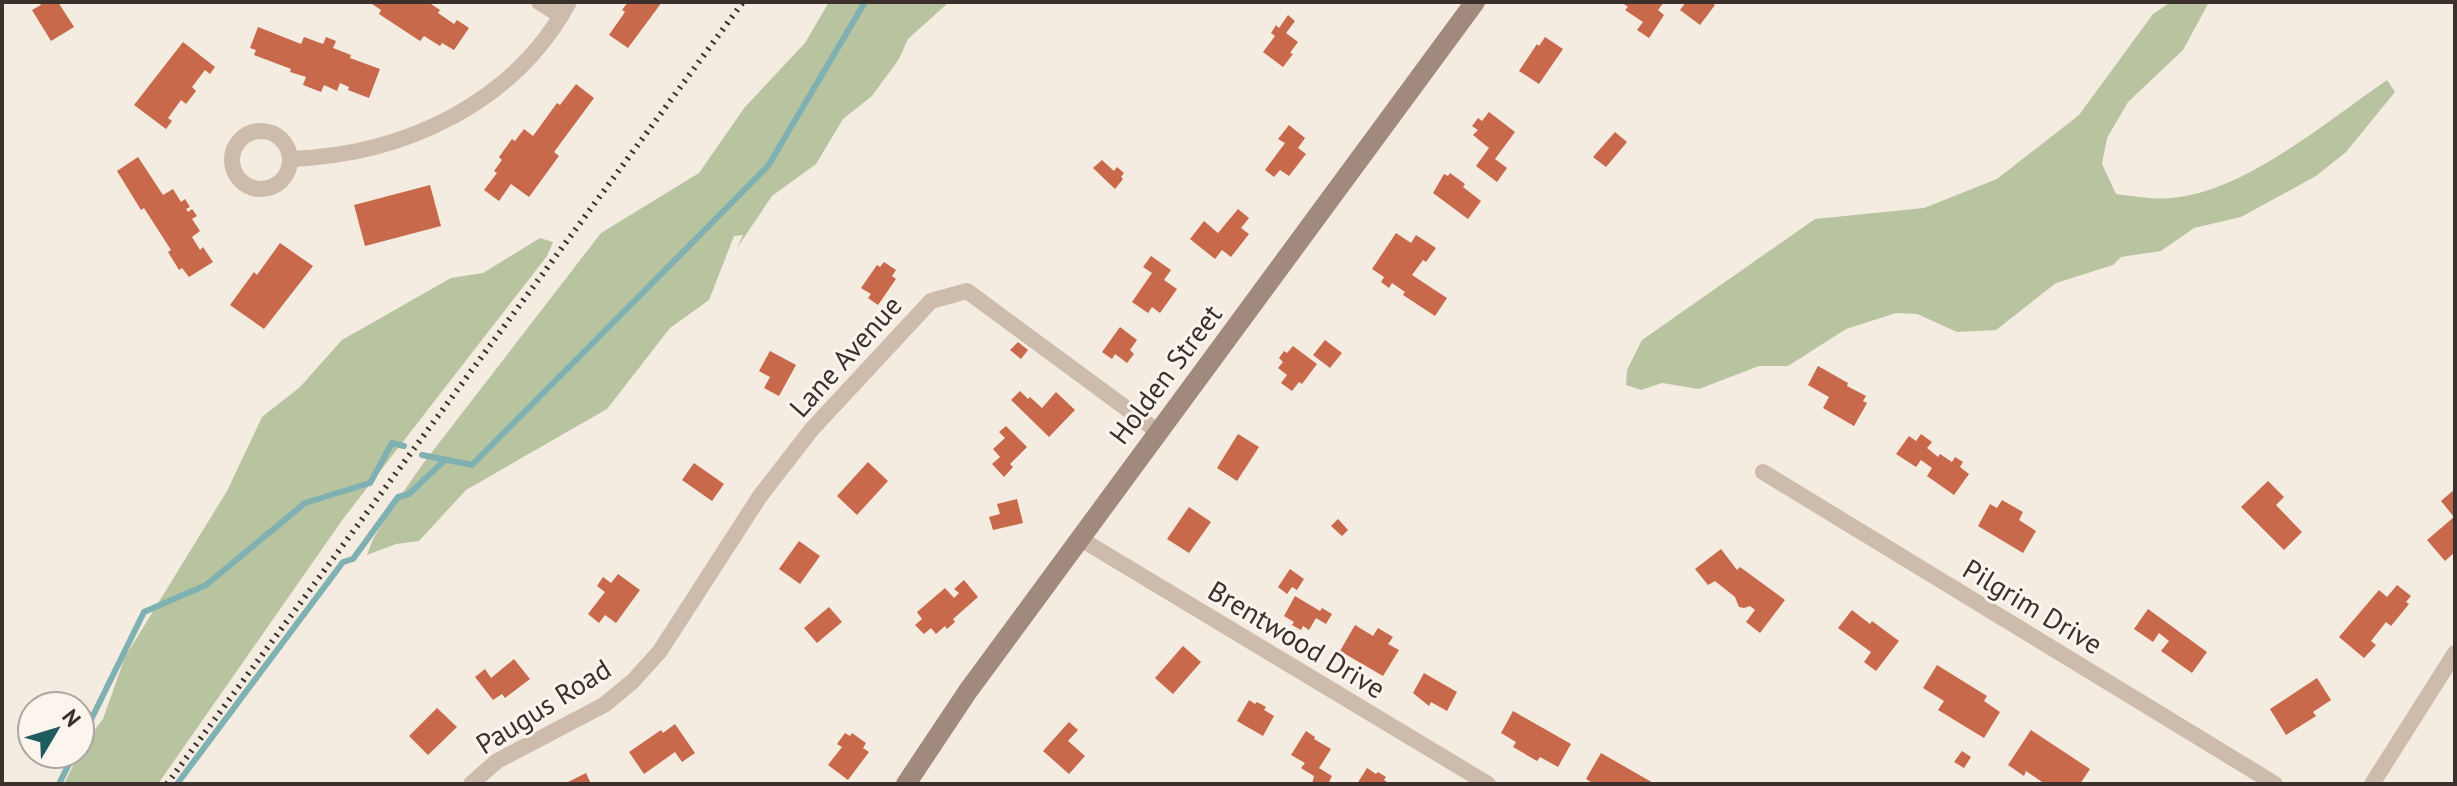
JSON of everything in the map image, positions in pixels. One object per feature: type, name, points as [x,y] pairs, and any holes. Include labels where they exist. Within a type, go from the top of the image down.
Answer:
[{"type":"main road","name":"Holden Street","points":[[906,784],[968,691],[1079,538],[1475,2]]},
{"type":"street","points":[[290,159],[347,154],[378,146],[432,127],[483,99],[533,55],[565,9],[539,2]]},
{"type":"street","name":"Lane Avenue","points":[[696,593],[760,496],[812,429],[931,301],[967,291],[1157,431]]},
{"type":"street","name":"Pilgrim Drive","points":[[1763,472],[2275,784]]},
{"type":"street","name":"Brentwood Drive","points":[[1079,538],[1488,784]]},
{"type":"street","name":"Paugus Road","points":[[471,784],[510,753],[588,714],[619,694],[660,651],[696,593]]},
{"type":"street","points":[[2372,784],[2455,653]]},
{"type":"green space","points":[[829,2],[949,2],[908,39],[899,59],[872,96],[843,119],[816,164],[772,196],[737,248],[743,235],[734,236],[709,300],[670,328],[607,409],[466,490],[419,541],[396,544],[367,555],[390,511],[422,465],[601,233],[699,173],[745,107],[805,43]]},
{"type":"green space","points":[[2171,2],[2209,2],[2183,50],[2128,102],[2107,138],[2102,164],[2116,194],[2171,198],[2228,183],[2312,134],[2387,80],[2395,92],[2346,152],[2316,176],[2241,217],[2194,228],[2161,251],[2121,257],[2113,265],[2056,283],[1996,330],[1957,332],[1917,314],[1896,313],[1846,329],[1788,366],[1759,366],[1699,389],[1662,383],[1641,390],[1626,385],[1627,370],[1642,340],[1815,219],[1924,208],[1997,179],[2079,115],[2153,14]]},
{"type":"green space","points":[[540,238],[553,242],[547,256],[343,519],[158,784],[64,784],[71,770],[96,770],[96,728],[103,719],[125,657],[227,491],[262,417],[300,387],[342,340],[451,278],[483,273]]},
{"type":"building","points":[[39,2],[58,2],[74,27],[51,41],[32,10],[41,5]]},
{"type":"building","points":[[369,2],[428,2],[454,24],[457,20],[469,28],[454,50],[424,36],[420,41],[379,14],[381,10]]},
{"type":"building","points":[[628,2],[662,2],[628,48],[609,35]]},
{"type":"building","points":[[1625,2],[1664,2],[1658,10],[1664,15],[1649,38],[1637,30],[1643,22],[1625,10],[1628,7]]},
{"type":"building","points":[[1686,2],[1710,2],[1715,5],[1700,25],[1680,10]]},
{"type":"building","points":[[1288,15],[1295,21],[1286,33],[1298,42],[1283,67],[1263,52],[1275,36],[1271,33],[1276,25],[1279,28]]},
{"type":"building","points":[[258,27],[301,44],[304,37],[323,44],[326,37],[336,41],[333,48],[380,69],[369,98],[348,90],[349,87],[340,83],[337,91],[324,85],[321,92],[303,85],[306,77],[254,55],[256,50],[250,48]]},
{"type":"building","points":[[1545,37],[1563,49],[1539,84],[1519,71]]},
{"type":"building","points":[[183,42],[215,67],[210,74],[205,70],[192,87],[196,91],[186,104],[181,100],[168,118],[172,121],[166,129],[134,105]]},
{"type":"building","points":[[576,84],[594,98],[554,152],[559,156],[529,197],[511,184],[499,201],[484,190],[497,173],[494,171],[502,160],[499,157],[512,139],[515,141],[524,129],[533,136],[557,103],[560,105]]},
{"type":"building","points":[[1489,112],[1515,132],[1495,159],[1507,168],[1497,182],[1476,166],[1489,148],[1473,135],[1478,130],[1472,126],[1478,118],[1482,121]]},
{"type":"building","points":[[1289,125],[1305,138],[1298,148],[1306,154],[1289,176],[1280,170],[1274,177],[1265,170],[1285,143],[1278,139]]},
{"type":"building","points":[[1615,132],[1627,142],[1606,167],[1593,157]]},
{"type":"building","points":[[138,157],[163,195],[173,189],[181,202],[185,199],[190,207],[186,209],[188,212],[192,209],[197,216],[192,219],[200,231],[192,237],[213,262],[189,277],[182,268],[179,270],[168,252],[171,250],[117,171]]},
{"type":"building","points":[[1102,160],[1114,171],[1117,167],[1124,173],[1115,189],[1093,168]]},
{"type":"building","points":[[1450,173],[1481,201],[1468,219],[1433,193],[1444,174],[1448,176]]},
{"type":"building","points":[[430,185],[441,226],[365,246],[354,205]]},
{"type":"building","points":[[1238,209],[1249,218],[1241,228],[1249,234],[1231,257],[1222,250],[1215,259],[1190,239],[1204,221],[1218,233]]},
{"type":"building","points":[[1396,233],[1411,243],[1416,235],[1436,248],[1412,275],[1447,298],[1435,316],[1403,295],[1405,292],[1392,283],[1389,288],[1381,282],[1384,277],[1372,269]]},
{"type":"building","points":[[280,243],[313,266],[264,329],[230,305]]},
{"type":"building","points":[[1151,256],[1171,270],[1164,280],[1177,289],[1160,313],[1152,307],[1148,313],[1132,302],[1152,273],[1143,267]]},
{"type":"building","points":[[884,262],[896,270],[892,276],[896,279],[878,305],[868,298],[871,294],[861,288],[877,265],[880,267]]},
{"type":"building","points":[[1120,327],[1137,340],[1130,350],[1134,354],[1127,363],[1115,354],[1112,359],[1102,352]]},
{"type":"building","points":[[1325,340],[1342,353],[1330,368],[1313,355]]},
{"type":"building","points":[[1018,342],[1028,350],[1021,359],[1010,350]]},
{"type":"building","points":[[1293,346],[1317,364],[1302,384],[1299,382],[1292,391],[1281,383],[1287,375],[1278,368],[1283,362],[1279,358]]},
{"type":"building","points":[[770,351],[796,365],[779,396],[764,388],[770,377],[759,371]]},
{"type":"building","points":[[1818,366],[1866,396],[1863,401],[1867,403],[1854,426],[1823,408],[1829,397],[1808,385]]},
{"type":"building","points":[[1020,391],[1042,408],[1056,392],[1075,410],[1049,437],[1011,400]]},
{"type":"building","points":[[1006,426],[1027,447],[1010,464],[1013,467],[1004,477],[992,464],[1000,457],[993,449],[1005,438],[999,432]]},
{"type":"building","points":[[1238,434],[1259,447],[1237,481],[1217,468]]},
{"type":"building","points":[[1921,434],[1932,442],[1927,448],[1938,457],[1940,454],[1952,462],[1955,457],[1963,462],[1960,467],[1969,474],[1954,495],[1927,476],[1932,468],[1921,460],[1916,467],[1896,454],[1909,436],[1916,441]]},
{"type":"building","points":[[868,462],[888,481],[857,515],[837,496]]},
{"type":"building","points":[[694,463],[724,484],[712,501],[682,480]]},
{"type":"building","points":[[2268,481],[2284,497],[2276,505],[2302,532],[2284,550],[2241,507]]},
{"type":"building","points":[[2455,489],[2455,552],[2445,561],[2427,540],[2454,517],[2441,501]]},
{"type":"building","points":[[1017,499],[1023,523],[993,530],[989,517],[1000,514],[997,504]]},
{"type":"building","points":[[2002,500],[2023,512],[2019,520],[2036,531],[2023,553],[1978,526],[1990,504],[1997,508]]},
{"type":"building","points":[[1189,507],[1211,522],[1189,553],[1167,539]]},
{"type":"building","points":[[1338,519],[1348,530],[1342,536],[1331,526]]},
{"type":"building","points":[[799,541],[820,556],[800,584],[779,569]]},
{"type":"building","points":[[1721,549],[1737,570],[1740,567],[1785,600],[1760,633],[1746,622],[1755,610],[1750,606],[1739,607],[1735,597],[1715,581],[1708,585],[1695,569]]},
{"type":"building","points":[[1290,569],[1304,579],[1297,590],[1292,587],[1287,594],[1278,587]]},
{"type":"building","points":[[618,574],[640,590],[616,623],[605,615],[599,623],[588,614],[605,592],[597,586],[603,577],[611,583]]},
{"type":"building","points":[[964,580],[978,597],[953,619],[955,622],[947,629],[945,626],[936,634],[931,628],[924,634],[915,625],[922,619],[917,612],[945,588],[954,598],[959,593],[954,589]]},
{"type":"building","points":[[2397,585],[2411,596],[2406,602],[2409,604],[2391,626],[2386,622],[2371,641],[2376,645],[2364,658],[2339,637],[2379,590],[2387,597]]},
{"type":"building","points":[[1295,596],[1320,611],[1322,608],[1332,614],[1326,624],[1316,618],[1309,630],[1292,625],[1294,622],[1284,616]]},
{"type":"building","points":[[829,607],[842,622],[817,643],[804,628]]},
{"type":"building","points":[[2148,609],[2207,652],[2192,673],[2161,651],[2169,641],[2159,633],[2153,642],[2134,629]]},
{"type":"building","points":[[1852,610],[1899,641],[1876,671],[1864,662],[1871,652],[1838,628]]},
{"type":"building","points":[[1355,625],[1373,636],[1378,628],[1393,637],[1388,644],[1399,650],[1383,676],[1340,651]]},
{"type":"building","points":[[1183,646],[1201,662],[1173,694],[1155,678]]},
{"type":"building","points":[[514,659],[530,679],[505,698],[502,694],[493,700],[475,677],[485,669],[491,678]]},
{"type":"building","points":[[1937,665],[1987,696],[1984,701],[2000,712],[1984,738],[1938,710],[1944,701],[1923,688]]},
{"type":"building","points":[[1424,673],[1457,692],[1447,711],[1431,702],[1429,706],[1413,693]]},
{"type":"building","points":[[2317,678],[2331,700],[2313,712],[2316,716],[2286,735],[2270,709]]},
{"type":"building","points":[[1249,700],[1266,707],[1264,710],[1274,716],[1263,736],[1237,721]]},
{"type":"building","points":[[437,708],[457,727],[428,755],[409,736]]},
{"type":"building","points":[[1513,711],[1571,744],[1558,767],[1540,757],[1537,761],[1513,747],[1516,742],[1501,733]]},
{"type":"building","points":[[1069,722],[1078,730],[1068,741],[1085,756],[1069,774],[1043,751]]},
{"type":"building","points":[[675,724],[695,753],[682,762],[675,752],[644,774],[629,752]]},
{"type":"building","points":[[2031,730],[2090,769],[2080,784],[2045,784],[2026,771],[2024,776],[2008,765]]},
{"type":"building","points":[[1306,731],[1331,749],[1319,768],[1332,776],[1328,784],[1312,784],[1314,776],[1301,768],[1305,763],[1291,755]]},
{"type":"building","points":[[845,733],[850,736],[852,733],[866,743],[863,748],[869,752],[848,780],[828,765],[842,747],[837,744]]},
{"type":"building","points":[[1962,751],[1971,757],[1964,768],[1954,762]]},
{"type":"building","points":[[1601,753],[1655,784],[1594,784],[1586,779]]},
{"type":"building","points":[[1367,768],[1386,777],[1384,780],[1390,784],[1357,784]]},
{"type":"building","points":[[586,773],[591,784],[564,784]]},
{"type":"waterway","points":[[422,455],[472,465],[768,166],[865,2]]},
{"type":"waterway","points":[[96,710],[144,612],[206,585],[305,503],[370,483],[392,443],[404,446]]},
{"type":"waterway","points":[[177,784],[343,562],[353,559],[398,497],[409,494],[445,460]]},
{"type":"waterway","points":[[59,784],[66,770]]},
{"type":"railway","points":[[167,784],[743,2]]}]
